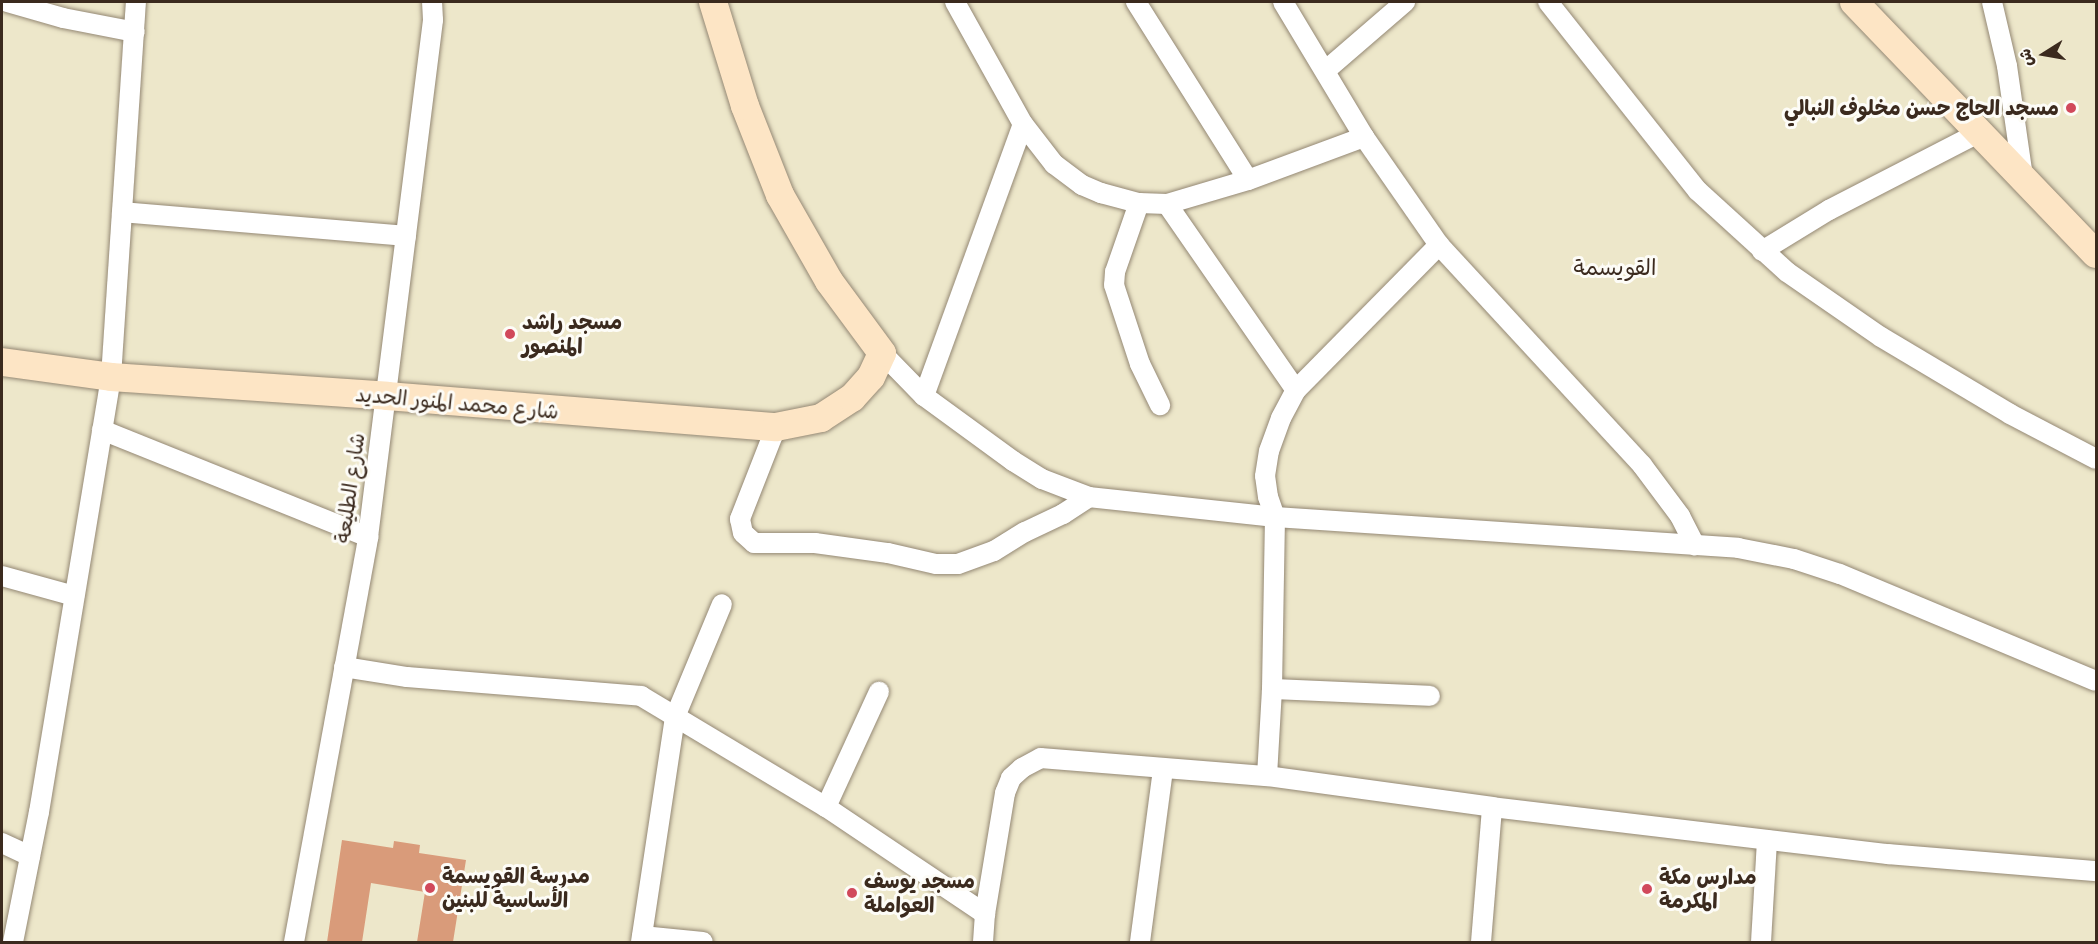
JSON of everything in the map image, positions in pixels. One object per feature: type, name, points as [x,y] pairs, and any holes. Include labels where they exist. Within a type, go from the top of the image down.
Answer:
[{"type":"street","points":[[7,2],[63,18],[135,32]]},
{"type":"street","points":[[13,942],[30,856],[111,377],[136,2]]},
{"type":"street","name":"شارع الطليعة","points":[[294,942],[368,537],[433,20],[432,2]]},
{"type":"street","points":[[713,2],[745,106],[780,195],[829,281],[882,353],[924,396],[1013,461],[1042,479],[1089,496],[1275,517],[1738,548],[1803,562],[1850,579],[2097,681]]},
{"type":"street","points":[[956,2],[1023,124],[1054,164],[1082,185],[1139,203],[1167,204],[1248,180],[1364,137]]},
{"type":"street","points":[[1136,2],[1248,180]]},
{"type":"street","points":[[1283,2],[1364,137],[1439,245],[1642,465],[1680,516],[1695,545]]},
{"type":"street","points":[[1325,71],[1406,2]]},
{"type":"street","points":[[1548,2],[1698,191],[1787,272],[1881,338],[2010,414],[2097,459]]},
{"type":"street","points":[[1854,2],[1982,131],[2096,253]]},
{"type":"street","points":[[1992,2],[2007,66],[2023,177]]},
{"type":"street","points":[[924,396],[1023,124]]},
{"type":"street","points":[[1762,251],[1829,210],[1982,131]]},
{"type":"street","points":[[1139,203],[1115,272],[1114,285],[1140,364],[1160,405]]},
{"type":"street","points":[[1167,204],[1296,390]]},
{"type":"street","points":[[122,212],[406,236]]},
{"type":"street","points":[[1267,776],[1272,689],[1275,517],[1268,497],[1265,476],[1269,451],[1281,418],[1296,390],[1439,245]]},
{"type":"street","name":"شارع محمد المنور الحديد","points":[[3,366],[111,377],[776,427],[821,418],[852,398],[871,377],[882,353]]},
{"type":"street","points":[[776,427],[740,519],[743,533],[754,543],[815,543],[888,553],[936,564],[958,564],[994,551],[1025,532],[1064,514],[1089,496]]},
{"type":"street","points":[[102,430],[368,537]]},
{"type":"street","points":[[2,576],[74,596]]},
{"type":"street","points":[[703,942],[642,939],[675,717],[722,604]]},
{"type":"street","points":[[344,668],[407,677],[641,696],[826,807],[985,914]]},
{"type":"street","points":[[1272,689],[1430,696]]},
{"type":"street","points":[[826,807],[879,692]]},
{"type":"street","points":[[983,942],[985,914],[1005,793],[1011,778],[1022,768],[1041,758],[1163,770],[1267,776],[1492,807],[1888,854],[2097,871]]},
{"type":"street","points":[[1140,942],[1163,770]]},
{"type":"street","points":[[1481,942],[1492,807]]},
{"type":"street","points":[[1761,942],[1767,840]]},
{"type":"street","points":[[2,843],[30,856]]},
{"type":"building","name":"مدرسة القويسمة الأساسية للبنين","points":[[342,840],[393,848],[394,841],[420,845],[419,853],[466,860],[453,942],[417,942],[425,892],[371,883],[362,942],[327,942]]},
{"type":"place","name":"مسجد الحاج حسن مخلوف النبالي","points":[[2071,108]]},
{"type":"place","name":"مسجد راشد المنصور","points":[[510,334]]},
{"type":"place","name":"مدرسة القويسمة الأساسية للبنين","points":[[430,888]]},
{"type":"place","name":"مدارس مكة المكرمة","points":[[1647,889]]},
{"type":"place","name":"مسجد يوسف العواملة","points":[[852,893]]},
{"type":"district","name":"القويسمة","points":[[1615,269]]}]
